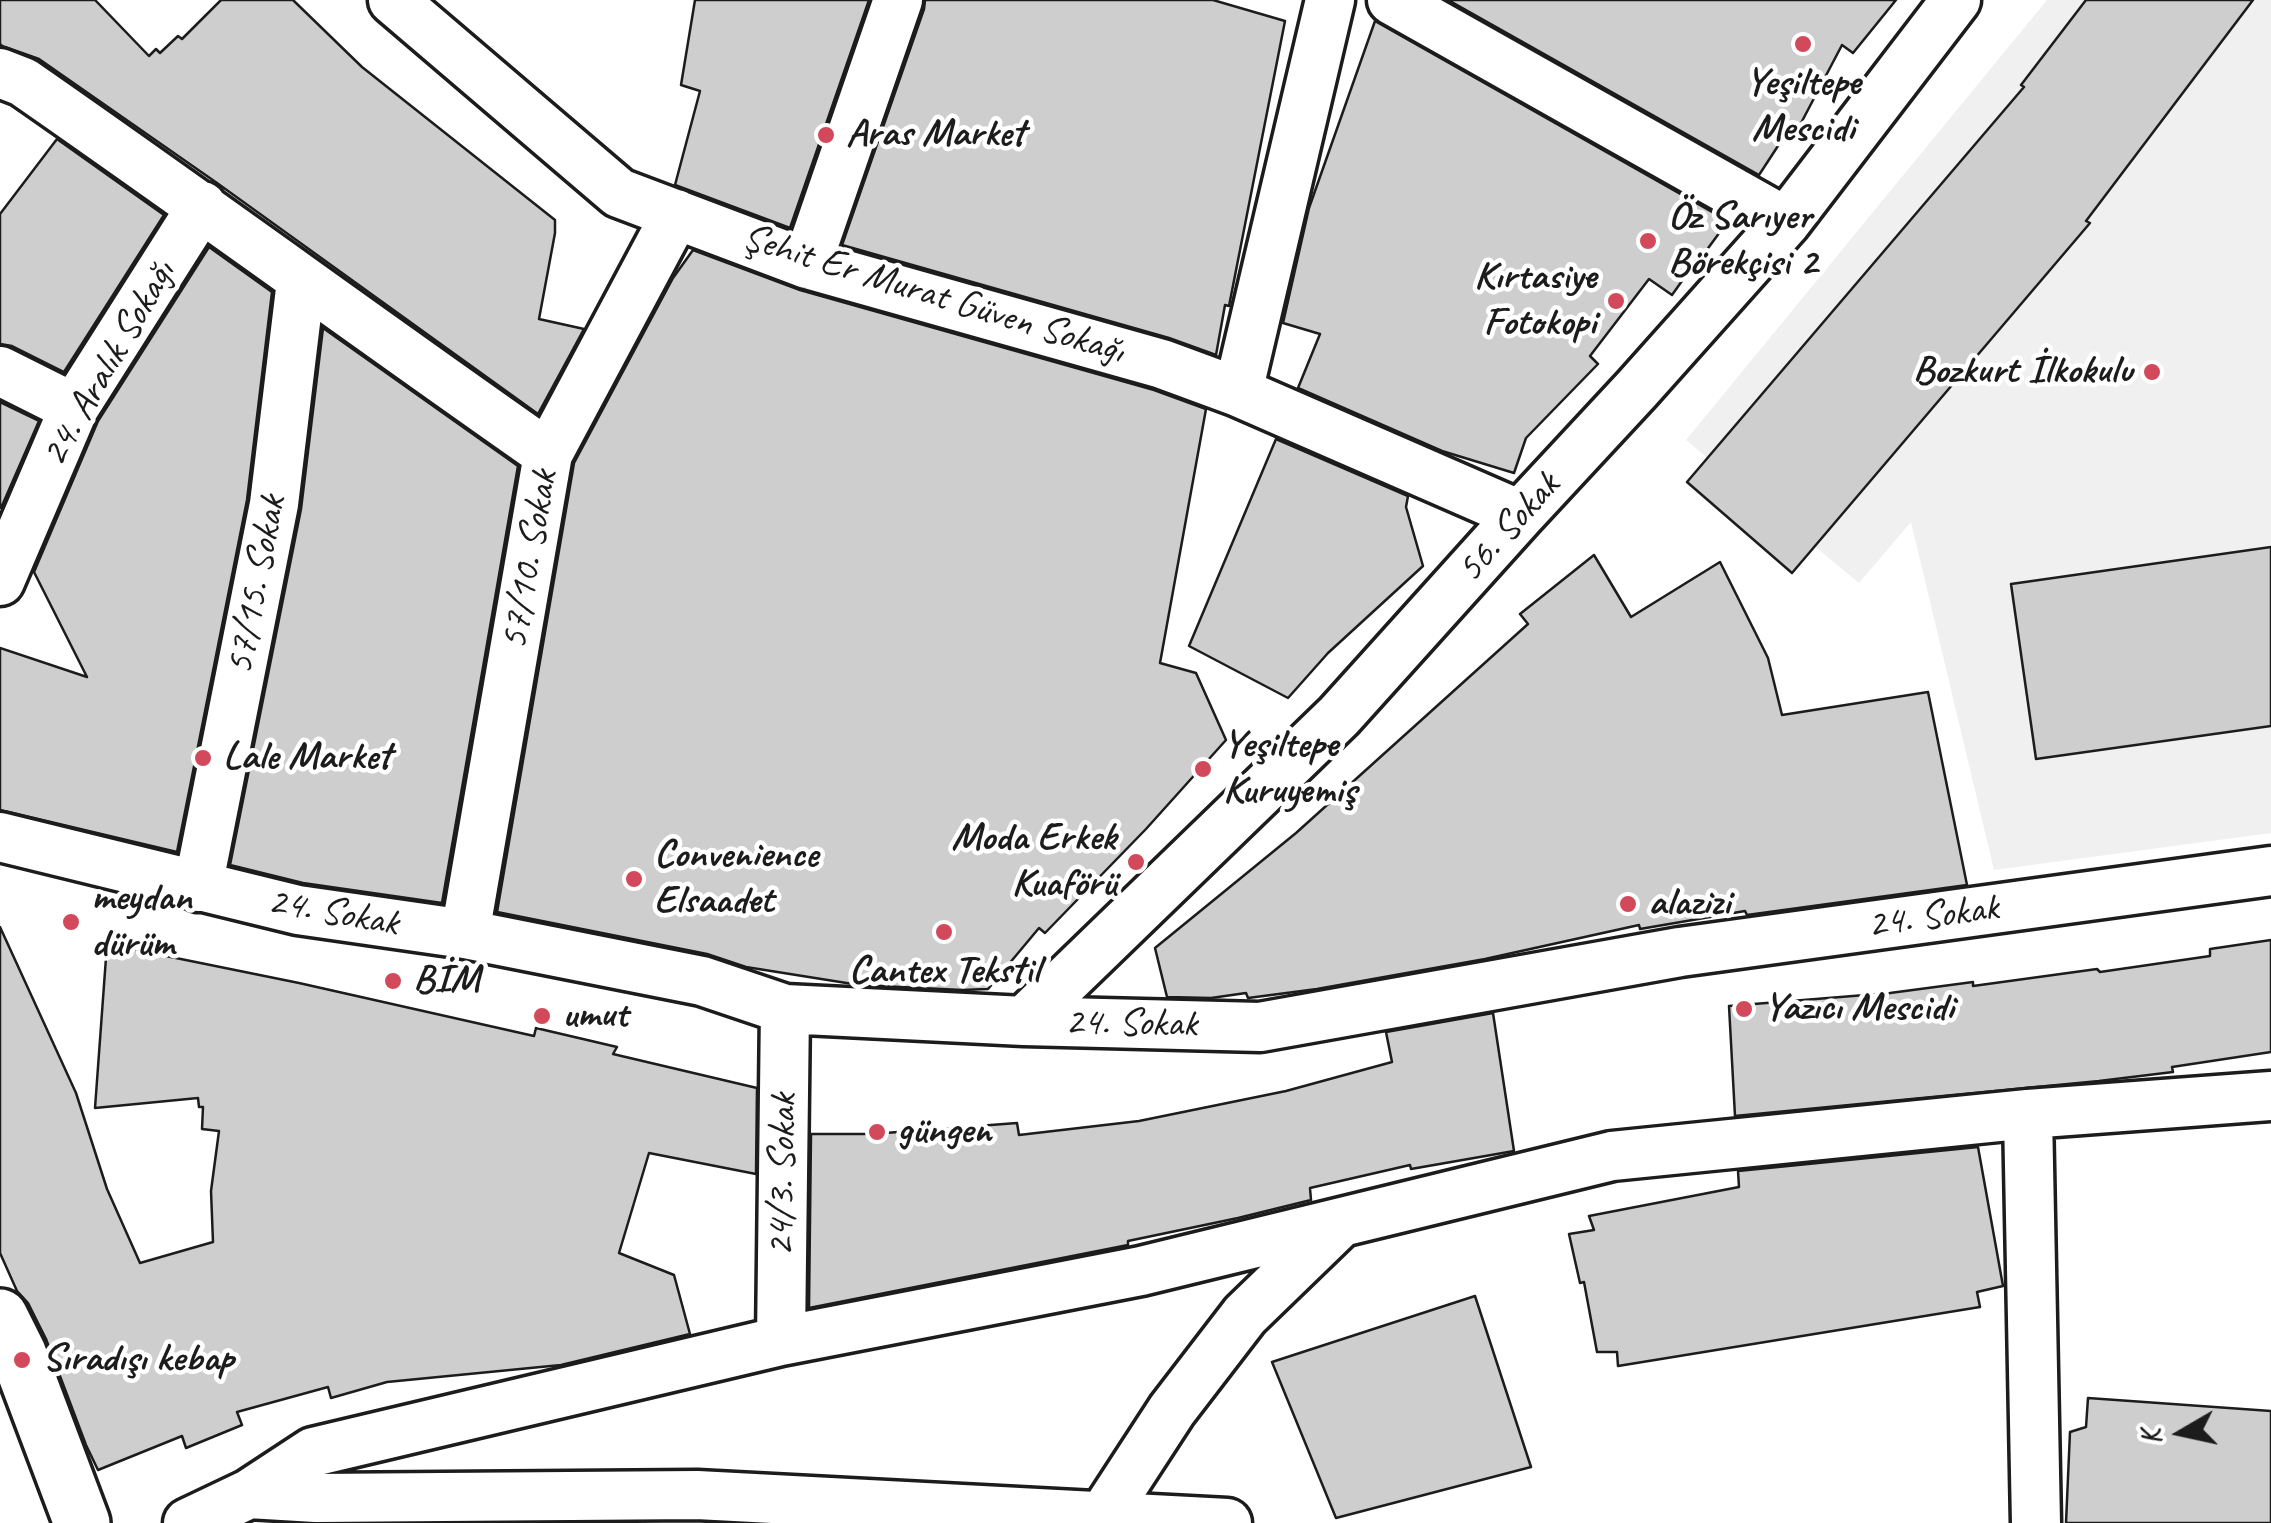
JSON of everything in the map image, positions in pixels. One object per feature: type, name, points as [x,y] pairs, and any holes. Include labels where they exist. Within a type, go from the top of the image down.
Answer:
[{"type":"main road","points":[[0,1317],[18,1353],[82,1523]]},
{"type":"street","name":"Şehit Er Murat Güven Sokağı","points":[[393,0],[619,193],[807,264],[1162,364],[1238,392],[1520,514]]},
{"type":"street","points":[[807,264],[898,0]]},
{"type":"street","points":[[1238,392],[1330,0]]},
{"type":"street","points":[[1392,0],[1786,222]]},
{"type":"street","name":"56. Sokak","points":[[1024,1021],[1339,716],[1786,222],[1956,0]]},
{"type":"street","points":[[0,73],[23,82],[202,206],[301,281],[548,454]]},
{"type":"street","name":"24. Aralık Sokağı","points":[[0,581],[74,408],[202,206]]},
{"type":"street","name":"57/10. Sokak","points":[[465,934],[548,454],[676,214]]},
{"type":"street","name":"57/15. Sokak","points":[[198,887],[274,504],[301,281]]},
{"type":"street","points":[[0,370],[74,408]]},
{"type":"street","name":"24. Sokak","points":[[0,837],[298,910],[465,934],[702,981],[785,1009],[1024,1021],[1260,1026],[1680,952],[2271,871]]},
{"type":"street","name":"24/3. Sokak","points":[[780,1341],[785,1009]]},
{"type":"street","points":[[188,1523],[248,1494],[313,1452],[780,1341],[1141,1271],[1612,1156],[2028,1114],[2271,1096]]},
{"type":"street","points":[[2028,1114],[2036,1523]]},
{"type":"street","points":[[1104,1516],[1172,1410],[1245,1315],[1340,1223]]},
{"type":"street","points":[[248,1494],[316,1498],[697,1494],[969,1516],[1104,1516],[1226,1523]]},
{"type":"shaded area","points":[[2047,0],[2271,0],[2271,833],[1994,870],[1911,522],[1859,583],[1686,440]]},
{"type":"building","points":[[0,0],[95,0],[149,56],[156,49],[160,53],[178,36],[182,39],[221,0],[293,0],[362,67],[555,220],[539,319],[584,329],[538,414],[39,59],[2,46]]},
{"type":"building","points":[[695,0],[869,0],[790,228],[675,185],[700,91],[681,85]]},
{"type":"building","points":[[925,0],[1213,0],[1285,21],[1216,355],[1169,338],[842,245]]},
{"type":"building","points":[[1448,0],[1896,0],[1853,53],[1842,45],[1800,125],[1793,123],[1759,175]]},
{"type":"building","points":[[2086,0],[2253,0],[2086,221],[2090,223],[1792,573],[1687,482],[2024,87],[2021,85]]},
{"type":"building","points":[[1375,21],[1728,221],[1672,295],[1649,279],[1590,356],[1598,364],[1526,438],[1514,473],[1442,451],[1298,388],[1320,334],[1283,323],[1309,208]]},
{"type":"building","points":[[57,139],[164,215],[64,372],[0,344],[0,214]]},
{"type":"building","points":[[209,247],[272,292],[247,500],[177,852],[0,810],[0,648],[87,677],[34,572],[98,421]]},
{"type":"building","points":[[693,250],[800,290],[1154,390],[1206,409],[1160,663],[1196,673],[1226,740],[1045,933],[1039,928],[988,989],[859,985],[746,967],[707,954],[497,912],[574,463],[673,278]]},
{"type":"building","points":[[323,328],[518,466],[442,903],[303,883],[230,865],[301,509]]},
{"type":"building","points":[[0,402],[39,421],[1,508],[0,506]]},
{"type":"building","points":[[1276,439],[1408,496],[1406,507],[1423,566],[1328,653],[1288,698],[1189,646]]},
{"type":"building","points":[[2271,547],[2271,726],[2036,759],[2011,584]]},
{"type":"building","points":[[1594,555],[1631,617],[1720,562],[1768,658],[1782,715],[1928,692],[1967,885],[1747,915],[1745,911],[1640,929],[1639,925],[1485,959],[1317,989],[1248,998],[1246,993],[1211,998],[1167,997],[1155,948],[1296,833],[1528,624],[1520,614]]},
{"type":"building","points":[[0,927],[76,1093],[107,1189],[140,1263],[213,1242],[211,1191],[219,1131],[202,1129],[203,1107],[199,1107],[198,1098],[95,1108],[107,944],[534,1036],[536,1028],[617,1047],[613,1054],[757,1088],[756,1174],[649,1153],[619,1253],[674,1275],[690,1334],[561,1365],[387,1382],[331,1398],[328,1387],[237,1412],[242,1425],[186,1448],[182,1436],[98,1470],[46,1339],[0,1253]]},
{"type":"building","points":[[2271,940],[2271,1052],[2172,1067],[2173,1072],[2099,1081],[1735,1116],[1729,1006],[1973,982],[1973,986],[2097,969],[2100,972],[2210,956],[2210,949]]},
{"type":"building","points":[[1493,1013],[1514,1151],[1411,1169],[1410,1165],[1310,1188],[1311,1200],[1128,1241],[1128,1245],[809,1308],[811,1134],[872,1134],[1017,1123],[1019,1135],[1139,1121],[1286,1091],[1392,1062],[1386,1032]]},
{"type":"building","points":[[1978,1147],[2003,1286],[1977,1292],[1980,1307],[1618,1366],[1617,1352],[1597,1352],[1584,1282],[1580,1283],[1569,1234],[1594,1230],[1589,1216],[1739,1187],[1738,1171]]},
{"type":"building","points":[[1475,1296],[1531,1467],[1336,1518],[1272,1362]]},
{"type":"building","points":[[2088,1398],[2271,1411],[2271,1523],[2066,1523],[2070,1432],[2086,1427]]},
{"type":"place","name":"Yeşiltepe Mescidi","points":[[1803,44]]},
{"type":"place","name":"Aras Market","points":[[826,135]]},
{"type":"place","name":"Öz Sarıyer Börekçisi 2","points":[[1648,241]]},
{"type":"place","name":"Kırtasiye Fotokopi","points":[[1616,301]]},
{"type":"place","name":"Bozkurt İlkokulu","points":[[2152,372]]},
{"type":"place","name":"Lale Market","points":[[203,758]]},
{"type":"place","name":"Yeşiltepe Kuruyemiş","points":[[1203,769]]},
{"type":"place","name":"Moda Erkek Kuaförü","points":[[1136,862]]},
{"type":"place","name":"Convenience Elsaadet","points":[[634,879]]},
{"type":"place","name":"alazizi","points":[[1628,904]]},
{"type":"place","name":"meydan dürüm","points":[[71,922]]},
{"type":"place","name":"Cantex Tekstil","points":[[944,932]]},
{"type":"place","name":"BİM","points":[[393,981]]},
{"type":"place","name":"Yazıcı Mescidi","points":[[1744,1009]]},
{"type":"place","name":"umut","points":[[542,1016]]},
{"type":"place","name":"güngen","points":[[877,1132]]},
{"type":"place","name":"Sıradışı kebap","points":[[22,1360]]}]
